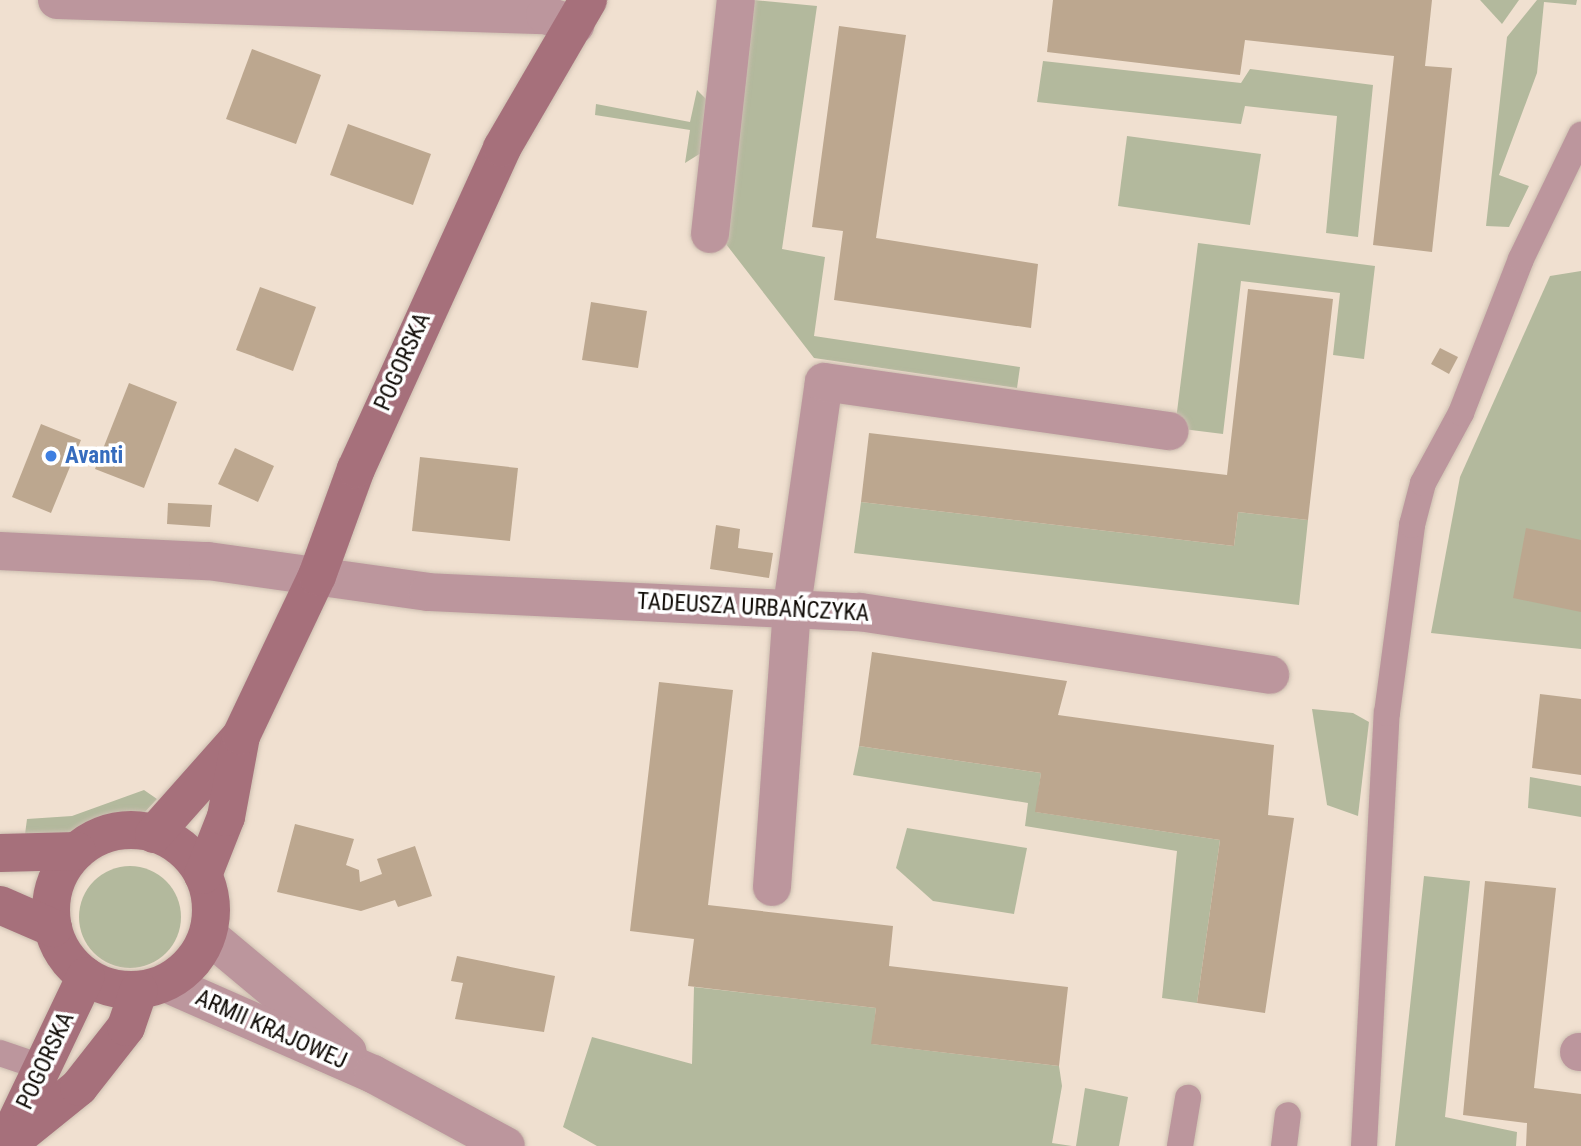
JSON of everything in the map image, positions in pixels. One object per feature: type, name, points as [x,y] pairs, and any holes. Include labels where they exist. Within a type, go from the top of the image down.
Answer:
[{"type":"street","points":[[57,0],[545,15],[582,13]]},
{"type":"street","points":[[710,234],[736,0]]},
{"type":"street","name":"POGORSKA","points":[[203,875],[226,817],[241,736],[317,576],[356,469],[454,246],[502,148],[582,13]]},
{"type":"street","points":[[772,887],[792,606],[824,382],[1170,431]]},
{"type":"street","name":"TADEUSZA URBAŃCZYKA","points":[[0,551],[208,561],[441,593],[792,606],[860,612],[1270,675]]},
{"type":"street","name":"POGORSKA","points":[[153,834],[241,736]]},
{"type":"street","points":[[0,853],[77,851],[115,832],[153,834],[178,844],[203,875],[210,894],[208,934],[189,966],[154,987],[104,985],[86,976],[71,963],[53,928],[54,887],[77,851]]},
{"type":"street","points":[[0,905],[53,928]]},
{"type":"street","name":"ARMII KRAJOWEJ","points":[[208,934],[373,1074]]},
{"type":"street","name":"POGORSKA","points":[[5,1146],[86,976]]},
{"type":"street","name":"POGORSKA","points":[[5,1146],[79,1087],[154,987]]},
{"type":"street","name":"ARMII KRAJOWEJ","points":[[154,987],[373,1074],[506,1146]]},
{"type":"lane","points":[[1364,1146],[1387,713],[1412,525],[1423,483],[1461,412],[1521,258],[1581,135]]},
{"type":"lane","points":[[0,1053],[44,1068]]},
{"type":"lane","points":[[1180,1146],[1188,1098]]},
{"type":"lane","points":[[1284,1146],[1288,1115]]},
{"type":"green space","points":[[753,0],[817,6],[782,249],[825,257],[814,336],[1020,367],[1017,388],[814,358],[719,235]]},
{"type":"green space","points":[[1480,0],[1519,0],[1502,24]]},
{"type":"green space","points":[[1537,0],[1577,0],[1576,5],[1544,2],[1537,73],[1499,175],[1529,186],[1509,227],[1486,226],[1507,37]]},
{"type":"green space","points":[[1043,61],[1241,83],[1250,69],[1373,85],[1358,237],[1326,233],[1337,116],[1245,106],[1241,124],[1037,102]]},
{"type":"green space","points":[[697,90],[709,102],[701,153],[685,163],[690,130],[595,115],[596,104],[690,122]]},
{"type":"green space","points":[[1127,136],[1261,154],[1250,225],[1118,206]]},
{"type":"green space","points":[[1198,243],[1375,266],[1364,359],[1333,355],[1340,293],[1241,281],[1223,434],[1175,428]]},
{"type":"green space","points":[[1581,271],[1581,649],[1431,633],[1460,477],[1550,276]]},
{"type":"green space","points":[[861,502],[1234,546],[1238,512],[1308,520],[1299,605],[854,553]]},
{"type":"green space","points":[[1312,709],[1353,713],[1369,722],[1358,816],[1327,805]]},
{"type":"green space","points":[[859,746],[1041,773],[1036,812],[1220,840],[1197,1003],[1162,998],[1177,851],[1025,826],[1028,803],[853,775]]},
{"type":"green space","points":[[1530,777],[1581,786],[1581,817],[1528,808]]},
{"type":"green space","points":[[144,790],[157,799],[144,813],[66,836],[24,842],[27,819],[72,816]]},
{"type":"green space","points":[[907,828],[1027,848],[1014,914],[933,901],[896,868]]},
{"type":"green space","points":[[130,866],[159,874],[173,888],[181,917],[173,946],[159,960],[130,968],[101,960],[87,946],[79,917],[87,888],[101,874]]},
{"type":"green space","points":[[1424,876],[1470,881],[1445,1117],[1517,1132],[1516,1146],[1395,1146]]},
{"type":"green space","points":[[694,987],[876,1008],[872,1044],[1059,1066],[1062,1086],[1052,1143],[1072,1146],[597,1146],[563,1127],[592,1037],[692,1064]]},
{"type":"green space","points":[[1085,1088],[1128,1097],[1119,1146],[1076,1146]]},
{"type":"building","points":[[1053,0],[1432,0],[1425,66],[1452,68],[1432,252],[1373,245],[1394,56],[1245,40],[1240,75],[1047,52]]},
{"type":"building","points":[[839,26],[906,35],[876,238],[1038,264],[1031,328],[834,300],[843,231],[812,227]]},
{"type":"building","points":[[252,49],[321,75],[296,144],[226,119]]},
{"type":"building","points":[[348,124],[431,154],[413,205],[330,175]]},
{"type":"building","points":[[260,287],[316,307],[293,371],[236,350]]},
{"type":"building","points":[[1248,289],[1333,299],[1308,520],[1238,512],[1234,546],[861,502],[869,433],[1227,475]]},
{"type":"building","points":[[591,302],[647,311],[638,368],[582,360]]},
{"type":"building","points":[[1440,348],[1458,357],[1449,374],[1431,364]]},
{"type":"building","points":[[129,383],[177,402],[144,488],[95,469]]},
{"type":"building","name":"Avanti","points":[[41,424],[81,440],[51,513],[12,497]]},
{"type":"building","points":[[235,448],[274,466],[258,502],[218,484]]},
{"type":"building","points":[[420,457],[518,468],[510,541],[412,531]]},
{"type":"building","points":[[168,503],[212,505],[210,527],[167,524]]},
{"type":"building","points":[[716,525],[740,529],[738,548],[773,553],[769,578],[710,569]]},
{"type":"building","points":[[1526,528],[1581,540],[1581,612],[1513,598]]},
{"type":"building","points":[[872,652],[1067,681],[1058,715],[1274,745],[1268,815],[1294,818],[1265,1013],[1197,1003],[1220,840],[1035,812],[1041,773],[859,746]]},
{"type":"building","points":[[659,682],[733,690],[708,905],[893,926],[889,966],[1068,987],[1059,1066],[871,1044],[876,1008],[688,986],[694,939],[630,931]]},
{"type":"building","points":[[1540,694],[1581,699],[1581,775],[1532,768]]},
{"type":"building","points":[[295,824],[354,839],[346,865],[359,870],[360,882],[382,874],[377,859],[415,846],[432,896],[398,907],[395,900],[361,911],[277,892]]},
{"type":"building","points":[[1485,881],[1556,888],[1534,1088],[1581,1094],[1581,1146],[1526,1146],[1527,1123],[1463,1115]]},
{"type":"building","points":[[457,956],[555,976],[544,1032],[455,1019],[463,983],[451,981]]},
{"type":"place","name":"Avanti","points":[[51,456]]}]
